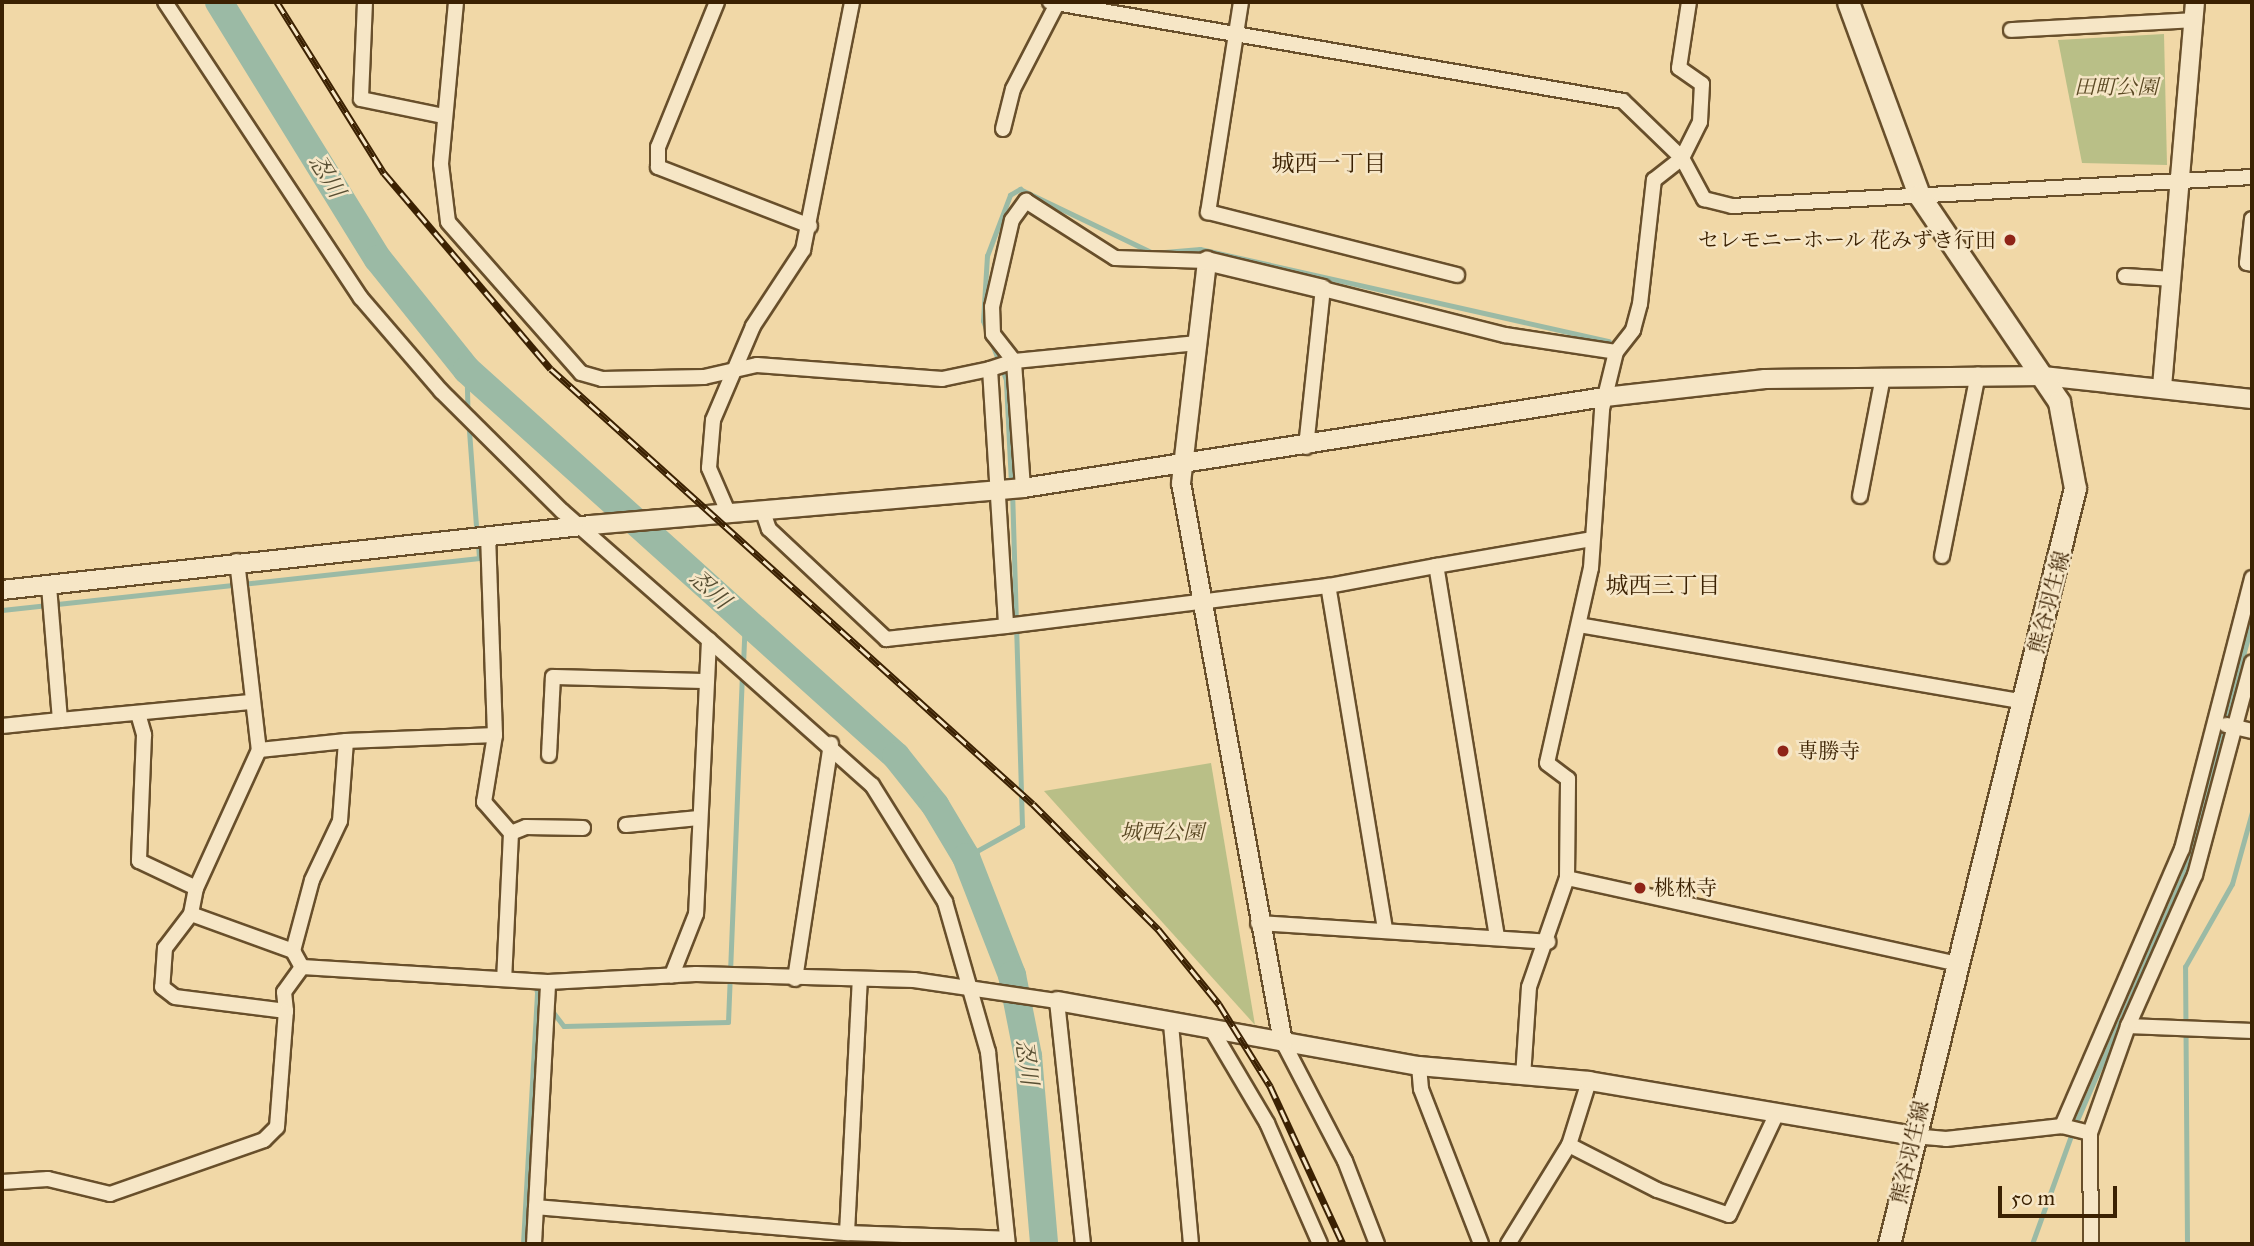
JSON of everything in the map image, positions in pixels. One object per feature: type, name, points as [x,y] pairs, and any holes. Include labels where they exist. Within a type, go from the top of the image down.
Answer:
[{"type":"main road","name":"熊谷羽生線","points":[[1848,2],[1919,195],[2059,402],[2075,488],[1955,963],[1889,1244]]},
{"type":"street","points":[[165,2],[361,299],[441,391],[709,640],[831,744],[873,785],[914,845],[945,902],[975,987],[988,1052],[1007,1242],[847,1233],[536,1207]]},
{"type":"street","points":[[365,2],[361,99],[443,116]]},
{"type":"street","points":[[456,2],[443,116],[448,222],[581,373],[602,379],[704,377],[733,366],[942,379],[1014,361],[1198,343]]},
{"type":"street","points":[[716,2],[658,147],[658,167],[810,226]]},
{"type":"street","points":[[728,512],[709,468],[713,420],[733,366],[803,250],[810,226],[852,2]]},
{"type":"street","points":[[1003,129],[1013,89],[1055,2],[1237,31],[1623,100],[1682,158],[1704,200],[1732,206],[2252,177]]},
{"type":"street","points":[[1241,2],[1208,212],[1457,275]]},
{"type":"street","points":[[1523,1077],[1529,986],[1548,942],[1567,878],[1568,779],[1547,763],[1585,626],[1605,397],[1616,352],[1633,330],[1640,304],[1654,180],[1682,158],[1700,122],[1702,84],[1679,68],[1689,2]]},
{"type":"street","points":[[2011,30],[2194,11],[2184,179],[2162,387]]},
{"type":"street","points":[[1023,488],[1014,361],[993,334],[992,307],[1012,220],[1026,201],[1115,258],[1207,261],[1505,335],[1616,352]]},
{"type":"street","points":[[2252,219],[2247,263],[2252,264]]},
{"type":"street","points":[[1207,261],[1181,483],[1258,923],[1283,1042],[1345,1161],[1377,1244]]},
{"type":"street","points":[[2125,276],[2174,279]]},
{"type":"street","points":[[1306,447],[1323,289]]},
{"type":"street","points":[[990,369],[1006,626]]},
{"type":"street","points":[[1942,556],[1978,375]]},
{"type":"street","points":[[1860,496],[1883,376]]},
{"type":"street","points":[[2,590],[237,561],[586,526],[998,491],[1184,468],[1605,397],[1765,379],[2043,376],[2162,387],[2252,400]]},
{"type":"street","points":[[762,509],[769,529],[886,639],[1203,604],[1328,586],[1592,539]]},
{"type":"street","points":[[488,536],[495,735],[484,802],[488,814],[511,833]]},
{"type":"street","points":[[237,561],[250,702],[259,750],[196,888],[191,914],[165,948],[162,987],[175,998],[286,1012]]},
{"type":"street","points":[[1436,566],[1497,937]]},
{"type":"street","points":[[2074,1129],[2128,1026],[2195,875],[2252,578]]},
{"type":"street","points":[[49,585],[60,720]]},
{"type":"street","points":[[1328,586],[1385,929]]},
{"type":"street","points":[[1585,626],[2023,702]]},
{"type":"street","points":[[672,975],[696,914],[709,640]]},
{"type":"street","points":[[2091,1244],[2074,1129],[2182,849],[2224,725],[2252,662]]},
{"type":"street","points":[[550,755],[553,677],[705,681]]},
{"type":"street","points":[[2,726],[60,720],[139,717],[250,702]]},
{"type":"street","points":[[139,717],[144,735],[139,860],[196,888]]},
{"type":"street","points":[[2224,725],[2252,731]]},
{"type":"street","points":[[259,750],[346,741],[495,735]]},
{"type":"street","points":[[293,951],[313,880],[340,821],[346,741]]},
{"type":"street","points":[[795,979],[831,744]]},
{"type":"street","points":[[626,825],[699,818]]},
{"type":"street","points":[[511,833],[526,827],[583,828]]},
{"type":"street","points":[[504,979],[511,833]]},
{"type":"street","points":[[1567,878],[1955,963]]},
{"type":"street","points":[[191,914],[293,951],[302,967]]},
{"type":"street","points":[[1258,923],[1385,929],[1548,942]]},
{"type":"street","points":[[302,967],[548,982],[672,975],[860,980],[975,987],[1419,1066],[1589,1081],[1913,1136],[1945,1139],[2074,1129]]},
{"type":"street","points":[[2,1182],[48,1179],[110,1194],[264,1140],[277,1127],[286,1012],[284,992],[302,967]]},
{"type":"street","points":[[847,1233],[860,980]]},
{"type":"street","points":[[534,1244],[548,982]]},
{"type":"street","points":[[1057,1001],[1083,1244]]},
{"type":"street","points":[[1171,1024],[1191,1244]]},
{"type":"street","points":[[2128,1026],[2252,1031]]},
{"type":"street","points":[[1212,1030],[1267,1123],[1320,1244]]},
{"type":"street","points":[[1419,1066],[1421,1089],[1480,1244]]},
{"type":"street","points":[[1508,1244],[1569,1145],[1589,1081]]},
{"type":"street","points":[[1569,1145],[1657,1189],[1729,1215],[1777,1113]]},
{"type":"green space","name":"田町公園","points":[[2164,34],[2167,165],[2082,163],[2058,40]]},
{"type":"green space","name":"城西公園","points":[[1211,763],[1255,1025],[1044,791]]},
{"type":"waterway","name":"忍川","points":[[219,2],[378,259],[467,370],[896,756],[935,805],[966,857],[1012,975],[1028,1056],[1044,1244]]},
{"type":"waterway","points":[[1011,484],[1006,380],[983,321],[987,256],[1010,195],[1020,189],[1153,253],[1200,249],[1609,341]]},
{"type":"waterway","points":[[467,370],[468,412]]},
{"type":"waterway","points":[[469,424],[477,534]]},
{"type":"waterway","points":[[966,857],[1022,826],[1012,493]]},
{"type":"waterway","points":[[2,610],[479,558],[478,543]]},
{"type":"waterway","points":[[743,665],[745,617]]},
{"type":"waterway","points":[[2075,1125],[2184,873],[2252,623]]},
{"type":"waterway","points":[[551,1009],[564,1026],[728,1022],[742,674]]},
{"type":"waterway","points":[[2187,1244],[2185,967],[2232,884],[2252,812]]},
{"type":"waterway","points":[[523,1244],[537,991],[543,999]]},
{"type":"waterway","points":[[2032,1244],[2072,1133]]},
{"type":"railway","points":[[277,2],[384,173],[551,369],[1033,804],[1158,929],[1219,1004],[1270,1086],[1343,1244]]},
{"type":"place","name":"セレモニーホール 花みずき行田","points":[[2010,240]]},
{"type":"place","name":"専勝寺","points":[[1783,751]]},
{"type":"place","name":"桃林寺","points":[[1640,888]]},
{"type":"district","name":"城西一丁目","points":[[1329,163]]},
{"type":"district","name":"城西三丁目","points":[[1663,585]]}]
